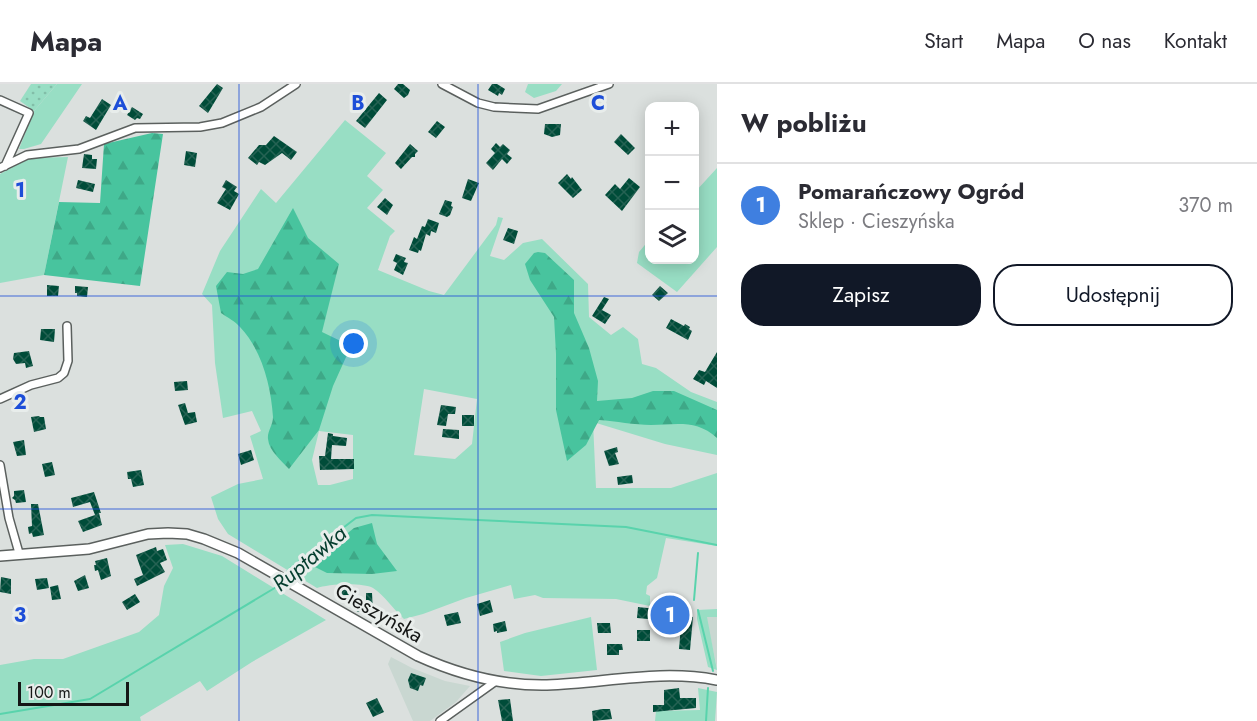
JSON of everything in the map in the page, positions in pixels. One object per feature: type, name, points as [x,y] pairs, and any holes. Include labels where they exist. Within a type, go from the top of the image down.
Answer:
[{"type":"main road","name":"Cieszyńska","points":[[0,556],[89,549],[148,534],[187,534],[227,548],[418,657],[463,674],[496,681],[548,685],[658,675],[717,680]]},
{"type":"street","points":[[3,167],[27,155],[79,149],[135,128],[200,127],[222,123],[261,107],[296,84]]},
{"type":"street","points":[[442,84],[478,103],[494,107],[538,109],[609,84]]},
{"type":"street","points":[[0,100],[29,113],[3,167]]},
{"type":"street","points":[[0,399],[58,378],[64,373],[68,361],[67,326]]},
{"type":"street","points":[[0,465],[9,518],[19,553]]},
{"type":"street","points":[[440,721],[496,681]]},
{"type":"shaded area","points":[[706,617],[717,617],[717,668]]},
{"type":"shaded area","points":[[391,657],[445,681],[470,686],[456,702],[430,721],[413,721],[388,664]]},
{"type":"green space","points":[[31,84],[57,84],[34,111],[20,101]]},
{"type":"green space","points":[[57,84],[82,84],[41,144],[19,149],[34,111]]},
{"type":"green space","points":[[528,84],[562,84],[556,91],[534,98],[525,92]]},
{"type":"green space","points":[[345,120],[386,153],[367,176],[383,190],[367,208],[395,231],[390,236],[378,270],[444,295],[496,225],[498,217],[503,218],[490,256],[504,260],[523,243],[542,239],[588,284],[589,317],[611,335],[623,327],[638,339],[642,364],[656,368],[691,392],[717,402],[717,455],[665,444],[593,422],[596,488],[671,488],[717,473],[717,546],[666,538],[657,578],[647,586],[646,594],[650,596],[650,606],[616,599],[543,598],[535,595],[514,599],[511,585],[404,619],[373,588],[345,584],[317,588],[228,534],[218,519],[211,497],[238,484],[263,479],[250,436],[261,431],[252,411],[223,418],[215,363],[212,305],[202,294],[220,251],[261,189],[276,203]],"holes":[[[424,389],[477,399],[472,444],[455,459],[414,455]],[[319,431],[353,435],[353,479],[330,485],[318,485],[312,460]]]},
{"type":"green space","points":[[152,133],[163,134],[140,286],[44,275],[59,202],[100,203],[104,144]]},
{"type":"green space","points":[[68,157],[44,275],[0,283],[0,174],[29,158]]},
{"type":"green space","points":[[717,168],[717,247],[677,292],[637,263],[639,252],[645,245],[645,264],[699,264],[699,188]]},
{"type":"green space","points":[[293,208],[308,238],[339,264],[322,332],[351,346],[333,386],[319,430],[289,469],[276,456],[269,443],[268,436],[273,417],[272,405],[260,357],[248,336],[234,321],[221,313],[216,286],[227,272],[243,274],[258,269]]},
{"type":"green space","points":[[534,253],[545,253],[574,280],[574,313],[589,348],[598,381],[597,401],[632,398],[653,391],[674,391],[717,410],[717,438],[701,428],[686,424],[645,425],[599,420],[586,445],[567,461],[556,410],[554,317],[530,280],[525,264]]},
{"type":"green space","points":[[372,523],[377,544],[397,571],[372,574],[327,573],[309,564],[354,528]]},
{"type":"green space","points":[[183,544],[222,556],[326,620],[252,662],[207,691],[200,681],[140,717],[141,721],[0,721],[0,665],[34,659],[63,659],[139,632],[159,615],[164,586],[173,568],[165,545]]},
{"type":"green space","points":[[717,609],[717,617],[707,617],[717,670],[708,667],[697,610]]},
{"type":"green space","points":[[591,617],[597,670],[541,676],[504,671],[500,642],[525,633]]},
{"type":"green space","points":[[698,688],[717,692],[715,721],[655,721],[656,711],[700,710]]},
{"type":"building","points":[[217,84],[223,88],[208,113],[199,106]]},
{"type":"building","points":[[398,84],[403,84],[410,90],[404,98],[394,89]]},
{"type":"building","points":[[492,84],[505,89],[502,95],[499,93],[498,96],[488,90]]},
{"type":"building","points":[[379,93],[387,100],[365,128],[356,121]]},
{"type":"building","points":[[102,99],[111,105],[96,130],[83,121],[86,116],[90,118]]},
{"type":"building","points":[[132,107],[143,114],[140,119],[135,120],[127,115]]},
{"type":"building","points":[[437,121],[445,127],[436,138],[428,132]]},
{"type":"building","points":[[545,124],[561,124],[560,135],[552,137],[544,134]]},
{"type":"building","points":[[621,134],[635,148],[628,155],[614,142]]},
{"type":"building","points":[[274,136],[297,152],[291,160],[282,153],[265,165],[259,162],[257,165],[248,158],[259,145],[266,145]]},
{"type":"building","points":[[496,143],[500,147],[503,144],[510,150],[507,154],[512,158],[507,164],[502,159],[493,170],[486,163],[495,153],[491,149]]},
{"type":"building","points":[[410,144],[418,151],[415,157],[412,157],[401,169],[395,163]]},
{"type":"building","points":[[186,151],[197,153],[195,167],[184,165]]},
{"type":"building","points":[[84,154],[92,155],[92,159],[97,159],[96,169],[82,168]]},
{"type":"building","points":[[567,174],[582,190],[573,198],[558,183]]},
{"type":"building","points":[[629,178],[640,187],[622,211],[605,195],[615,184],[620,189]]},
{"type":"building","points":[[468,179],[479,183],[471,201],[462,198]]},
{"type":"building","points":[[78,180],[95,184],[93,192],[76,188]]},
{"type":"building","points":[[226,180],[237,187],[234,191],[239,194],[230,210],[217,203],[226,189],[222,187]]},
{"type":"building","points":[[385,198],[393,205],[387,215],[377,207]]},
{"type":"building","points":[[445,200],[452,202],[453,207],[447,217],[439,214]]},
{"type":"building","points":[[428,219],[439,223],[436,233],[431,231],[430,236],[426,234],[421,251],[419,250],[418,253],[409,250],[414,237],[417,239],[422,226],[425,227]]},
{"type":"building","points":[[508,228],[518,231],[514,244],[503,240]]},
{"type":"building","points":[[396,254],[406,258],[404,262],[408,263],[403,275],[394,270],[397,263],[393,261]]},
{"type":"building","points":[[47,285],[59,286],[58,296],[47,296]]},
{"type":"building","points":[[75,286],[88,287],[87,297],[77,296]]},
{"type":"building","points":[[660,286],[668,293],[659,301],[652,295]]},
{"type":"building","points":[[604,297],[609,299],[602,310],[611,315],[605,324],[592,316]]},
{"type":"building","points":[[671,319],[690,327],[692,331],[688,340],[666,328]]},
{"type":"building","points":[[41,329],[55,329],[54,342],[40,340]]},
{"type":"building","points":[[29,351],[33,366],[26,368],[25,363],[16,364],[13,359],[14,353]]},
{"type":"building","points":[[717,352],[717,388],[706,381],[704,385],[693,379],[699,370],[705,372]]},
{"type":"building","points":[[187,381],[188,390],[175,391],[174,382]]},
{"type":"building","points":[[185,403],[188,413],[195,412],[197,422],[185,425],[178,405]]},
{"type":"building","points":[[441,405],[456,407],[455,414],[448,414],[446,426],[437,425]]},
{"type":"building","points":[[462,415],[474,415],[474,426],[462,426]]},
{"type":"building","points":[[31,417],[44,417],[46,429],[34,432]]},
{"type":"building","points":[[443,429],[459,430],[459,439],[442,437]]},
{"type":"building","points":[[328,433],[347,438],[346,446],[332,445],[331,459],[354,459],[354,469],[320,470],[319,456],[325,456]]},
{"type":"building","points":[[24,440],[26,455],[17,456],[13,442]]},
{"type":"building","points":[[617,447],[618,452],[615,453],[619,464],[609,466],[604,451]]},
{"type":"building","points":[[251,450],[254,460],[241,465],[238,454]]},
{"type":"building","points":[[52,462],[55,475],[45,477],[42,464]]},
{"type":"building","points":[[141,470],[144,485],[133,487],[127,472]]},
{"type":"building","points":[[632,475],[633,483],[618,485],[617,477]]},
{"type":"building","points":[[24,490],[26,502],[16,503],[12,498],[14,491]]},
{"type":"building","points":[[94,492],[101,513],[99,513],[102,525],[83,532],[78,521],[95,515],[90,502],[73,507],[71,498]]},
{"type":"building","points":[[31,504],[38,504],[44,535],[33,537],[32,533],[29,534],[28,527],[32,526]]},
{"type":"building","points":[[156,547],[157,551],[163,549],[167,560],[160,563],[165,572],[137,586],[134,579],[143,575],[136,555]]},
{"type":"building","points":[[107,558],[111,576],[101,580],[98,570],[95,571],[95,561]]},
{"type":"building","points":[[85,575],[89,588],[78,591],[74,581]]},
{"type":"building","points":[[1,577],[11,579],[11,594],[0,592]]},
{"type":"building","points":[[47,578],[49,588],[37,590],[35,579]]},
{"type":"building","points":[[58,585],[61,599],[52,600],[50,587]]},
{"type":"building","points":[[350,587],[351,595],[335,596],[335,588]]},
{"type":"building","points":[[366,593],[372,593],[373,611],[357,612],[355,602],[366,601]]},
{"type":"building","points":[[135,594],[140,602],[127,610],[122,602]]},
{"type":"building","points":[[490,600],[493,612],[480,616],[477,604]]},
{"type":"building","points":[[638,607],[676,611],[675,615],[693,617],[690,650],[679,649],[681,625],[678,625],[679,623],[637,618]]},
{"type":"building","points":[[458,612],[461,623],[447,626],[444,615]]},
{"type":"building","points":[[505,621],[507,631],[494,632],[493,624]]},
{"type":"building","points":[[597,623],[610,623],[611,633],[598,633]]},
{"type":"building","points":[[637,630],[650,630],[650,641],[637,641]]},
{"type":"building","points":[[607,644],[622,644],[623,650],[619,650],[619,655],[607,655]]},
{"type":"building","points":[[411,673],[426,678],[418,691],[410,688],[408,680]]},
{"type":"building","points":[[679,688],[680,698],[696,698],[696,708],[653,712],[653,705],[664,705],[664,690]]},
{"type":"building","points":[[377,698],[384,712],[373,717],[366,703]]},
{"type":"building","points":[[510,699],[513,721],[502,721],[498,700]]},
{"type":"building","points":[[610,709],[612,719],[593,721],[592,711]]},
{"type":"waterway","name":"Ruptawka","points":[[284,576],[289,569],[356,518],[372,515],[626,527],[717,545]]},
{"type":"waterway","points":[[694,600],[698,553]]},
{"type":"waterway","name":"Ruptawka","points":[[0,714],[90,699],[278,586],[281,581]]},
{"type":"waterway","points":[[698,610],[713,671]]},
{"type":"waterway","points":[[706,721],[708,688]]},
{"type":"place","name":"Pomarańczowy Ogród","points":[[670,615]]}]
